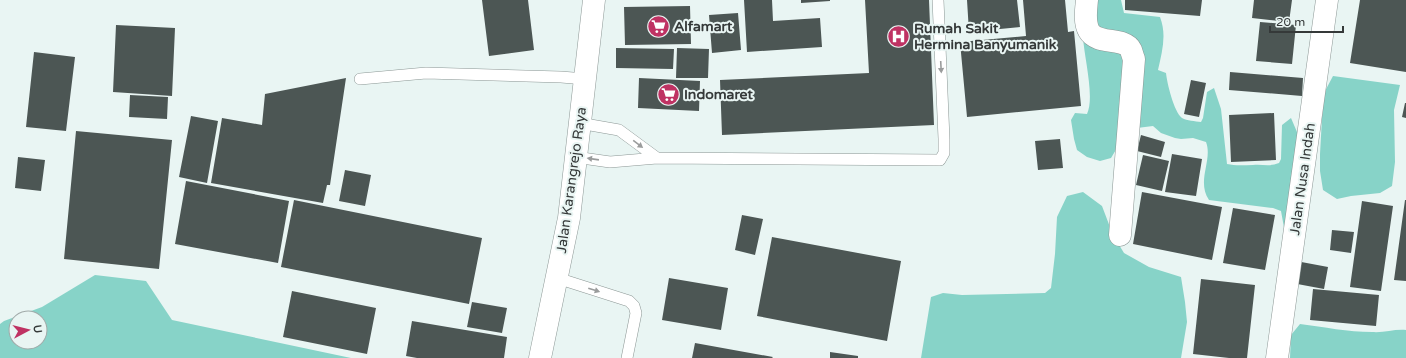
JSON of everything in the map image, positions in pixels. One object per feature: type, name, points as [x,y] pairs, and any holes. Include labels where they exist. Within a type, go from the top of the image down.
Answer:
[{"type":"street","name":"Jalan Karangrejo Raya","points":[[540,358],[569,218],[594,0]]},
{"type":"street","points":[[1087,0],[1086,20],[1089,32],[1097,38],[1126,45],[1131,49],[1134,59],[1120,235]]},
{"type":"street","name":"Jalan Nusa Indah","points":[[1277,358],[1327,0]]},
{"type":"lane","points":[[575,157],[610,162],[657,158],[940,160],[944,154],[938,0]]},
{"type":"lane","points":[[360,79],[426,73],[585,79]]},
{"type":"lane","points":[[580,123],[619,130],[657,158]]},
{"type":"lane","points":[[557,278],[629,301],[634,306],[636,313],[627,358]]},
{"type":"green space","points":[[1081,0],[1121,0],[1124,13],[1160,17],[1163,37],[1158,70],[1166,73],[1169,90],[1176,110],[1182,118],[1186,120],[1201,122],[1207,92],[1214,88],[1221,109],[1227,164],[1269,165],[1279,163],[1281,159],[1282,125],[1291,118],[1297,132],[1298,148],[1285,233],[1281,211],[1273,208],[1209,200],[1205,193],[1204,185],[1208,156],[1206,142],[1193,138],[1175,138],[1161,133],[1153,126],[1137,128],[1117,148],[1111,158],[1100,161],[1087,157],[1077,150],[1071,120],[1075,113],[1087,114],[1090,98],[1090,87],[1083,37]]},
{"type":"green space","points":[[1333,76],[1400,85],[1394,110],[1395,162],[1392,186],[1380,193],[1337,199],[1323,190],[1320,171],[1320,154],[1324,93]]},
{"type":"green space","points":[[1083,192],[1102,206],[1113,235],[1124,253],[1149,267],[1181,277],[1187,322],[1181,358],[921,358],[931,297],[943,293],[962,295],[1045,293],[1051,288],[1057,217],[1067,196]]},
{"type":"green space","points":[[95,275],[146,281],[172,320],[351,358],[0,358],[0,324],[8,320],[8,350],[48,350],[48,310],[34,310],[42,307]]},
{"type":"green space","points":[[1300,324],[1363,332],[1406,330],[1406,358],[1290,358],[1291,335]]},
{"type":"building","points":[[482,0],[528,0],[534,50],[489,56]]},
{"type":"building","points":[[744,0],[772,0],[773,21],[820,18],[822,47],[747,52]]},
{"type":"building","points":[[801,0],[830,0],[830,1],[801,3]]},
{"type":"building","name":"Rumah Sakit Hermina Banyumanik","points":[[865,0],[929,0],[934,125],[722,135],[720,80],[869,73]]},
{"type":"building","points":[[967,0],[1017,0],[1020,27],[969,32]]},
{"type":"building","points":[[1023,0],[1065,0],[1068,32],[1074,31],[1081,106],[967,117],[960,42],[1026,36]]},
{"type":"building","points":[[1125,0],[1202,0],[1200,16],[1125,10]]},
{"type":"building","points":[[1254,0],[1292,0],[1289,22],[1252,18]]},
{"type":"building","points":[[1360,0],[1406,0],[1406,72],[1350,63]]},
{"type":"building","name":"Alfamart","points":[[690,6],[691,44],[625,45],[624,7]]},
{"type":"building","points":[[738,13],[741,50],[712,53],[709,15]]},
{"type":"building","points":[[1260,22],[1296,25],[1292,64],[1256,61]]},
{"type":"building","points":[[116,25],[175,28],[172,96],[113,92]]},
{"type":"building","points":[[616,48],[674,49],[673,69],[616,68]]},
{"type":"building","points":[[677,48],[709,49],[708,78],[676,78]]},
{"type":"building","points":[[34,52],[75,57],[66,131],[26,127]]},
{"type":"building","points":[[1230,72],[1303,78],[1302,96],[1229,90]]},
{"type":"building","points":[[346,78],[330,185],[327,185],[323,203],[211,183],[222,118],[262,125],[265,94]]},
{"type":"building","name":"Indomaret","points":[[639,78],[700,81],[699,111],[638,108]]},
{"type":"building","points":[[1191,80],[1206,83],[1199,117],[1184,114]]},
{"type":"building","points":[[130,95],[168,97],[167,119],[129,117]]},
{"type":"building","points":[[1406,103],[1406,118],[1402,117]]},
{"type":"building","points":[[1274,113],[1276,160],[1231,162],[1229,115]]},
{"type":"building","points":[[191,116],[218,121],[207,183],[179,177]]},
{"type":"building","points":[[76,131],[172,140],[159,269],[64,259]]},
{"type":"building","points":[[1141,135],[1165,142],[1161,157],[1137,151]]},
{"type":"building","points":[[1060,139],[1063,168],[1038,170],[1035,141]]},
{"type":"building","points":[[1172,154],[1202,159],[1196,196],[1165,192]]},
{"type":"building","points":[[1143,155],[1169,161],[1162,191],[1136,185]]},
{"type":"building","points":[[18,157],[45,160],[41,191],[15,188]]},
{"type":"building","points":[[345,170],[371,175],[365,206],[339,201]]},
{"type":"building","points":[[186,181],[289,201],[278,263],[175,244]]},
{"type":"building","points":[[1142,192],[1222,207],[1212,260],[1133,244]]},
{"type":"building","points":[[294,200],[482,238],[469,304],[281,267]]},
{"type":"building","points":[[1406,200],[1406,281],[1394,280]]},
{"type":"building","points":[[1362,201],[1393,206],[1381,291],[1350,287]]},
{"type":"building","points":[[1233,208],[1275,215],[1265,270],[1223,263]]},
{"type":"building","points":[[742,215],[763,219],[755,255],[735,250]]},
{"type":"building","points":[[1332,230],[1354,232],[1351,253],[1330,250]]},
{"type":"building","points":[[772,237],[901,261],[887,341],[757,316]]},
{"type":"building","points":[[1296,261],[1328,267],[1324,289],[1292,283]]},
{"type":"building","points":[[669,278],[728,288],[721,330],[662,320]]},
{"type":"building","points":[[1201,279],[1255,285],[1247,358],[1229,358],[1193,354]]},
{"type":"building","points":[[1313,289],[1379,295],[1376,326],[1310,320]]},
{"type":"building","points":[[292,291],[376,308],[367,354],[283,337]]},
{"type":"building","points":[[472,302],[507,308],[502,333],[467,327]]},
{"type":"building","points":[[412,321],[507,337],[504,358],[417,358],[406,356]]},
{"type":"building","points":[[695,343],[773,357],[692,358]]},
{"type":"building","points":[[830,352],[858,356],[858,358],[830,358]]},
{"type":"place","name":"Alfamart","points":[[658,26]]},
{"type":"place","name":"Rumah Sakit Hermina Banyumanik","points":[[899,36]]},
{"type":"place","name":"Indomaret","points":[[669,94]]}]
